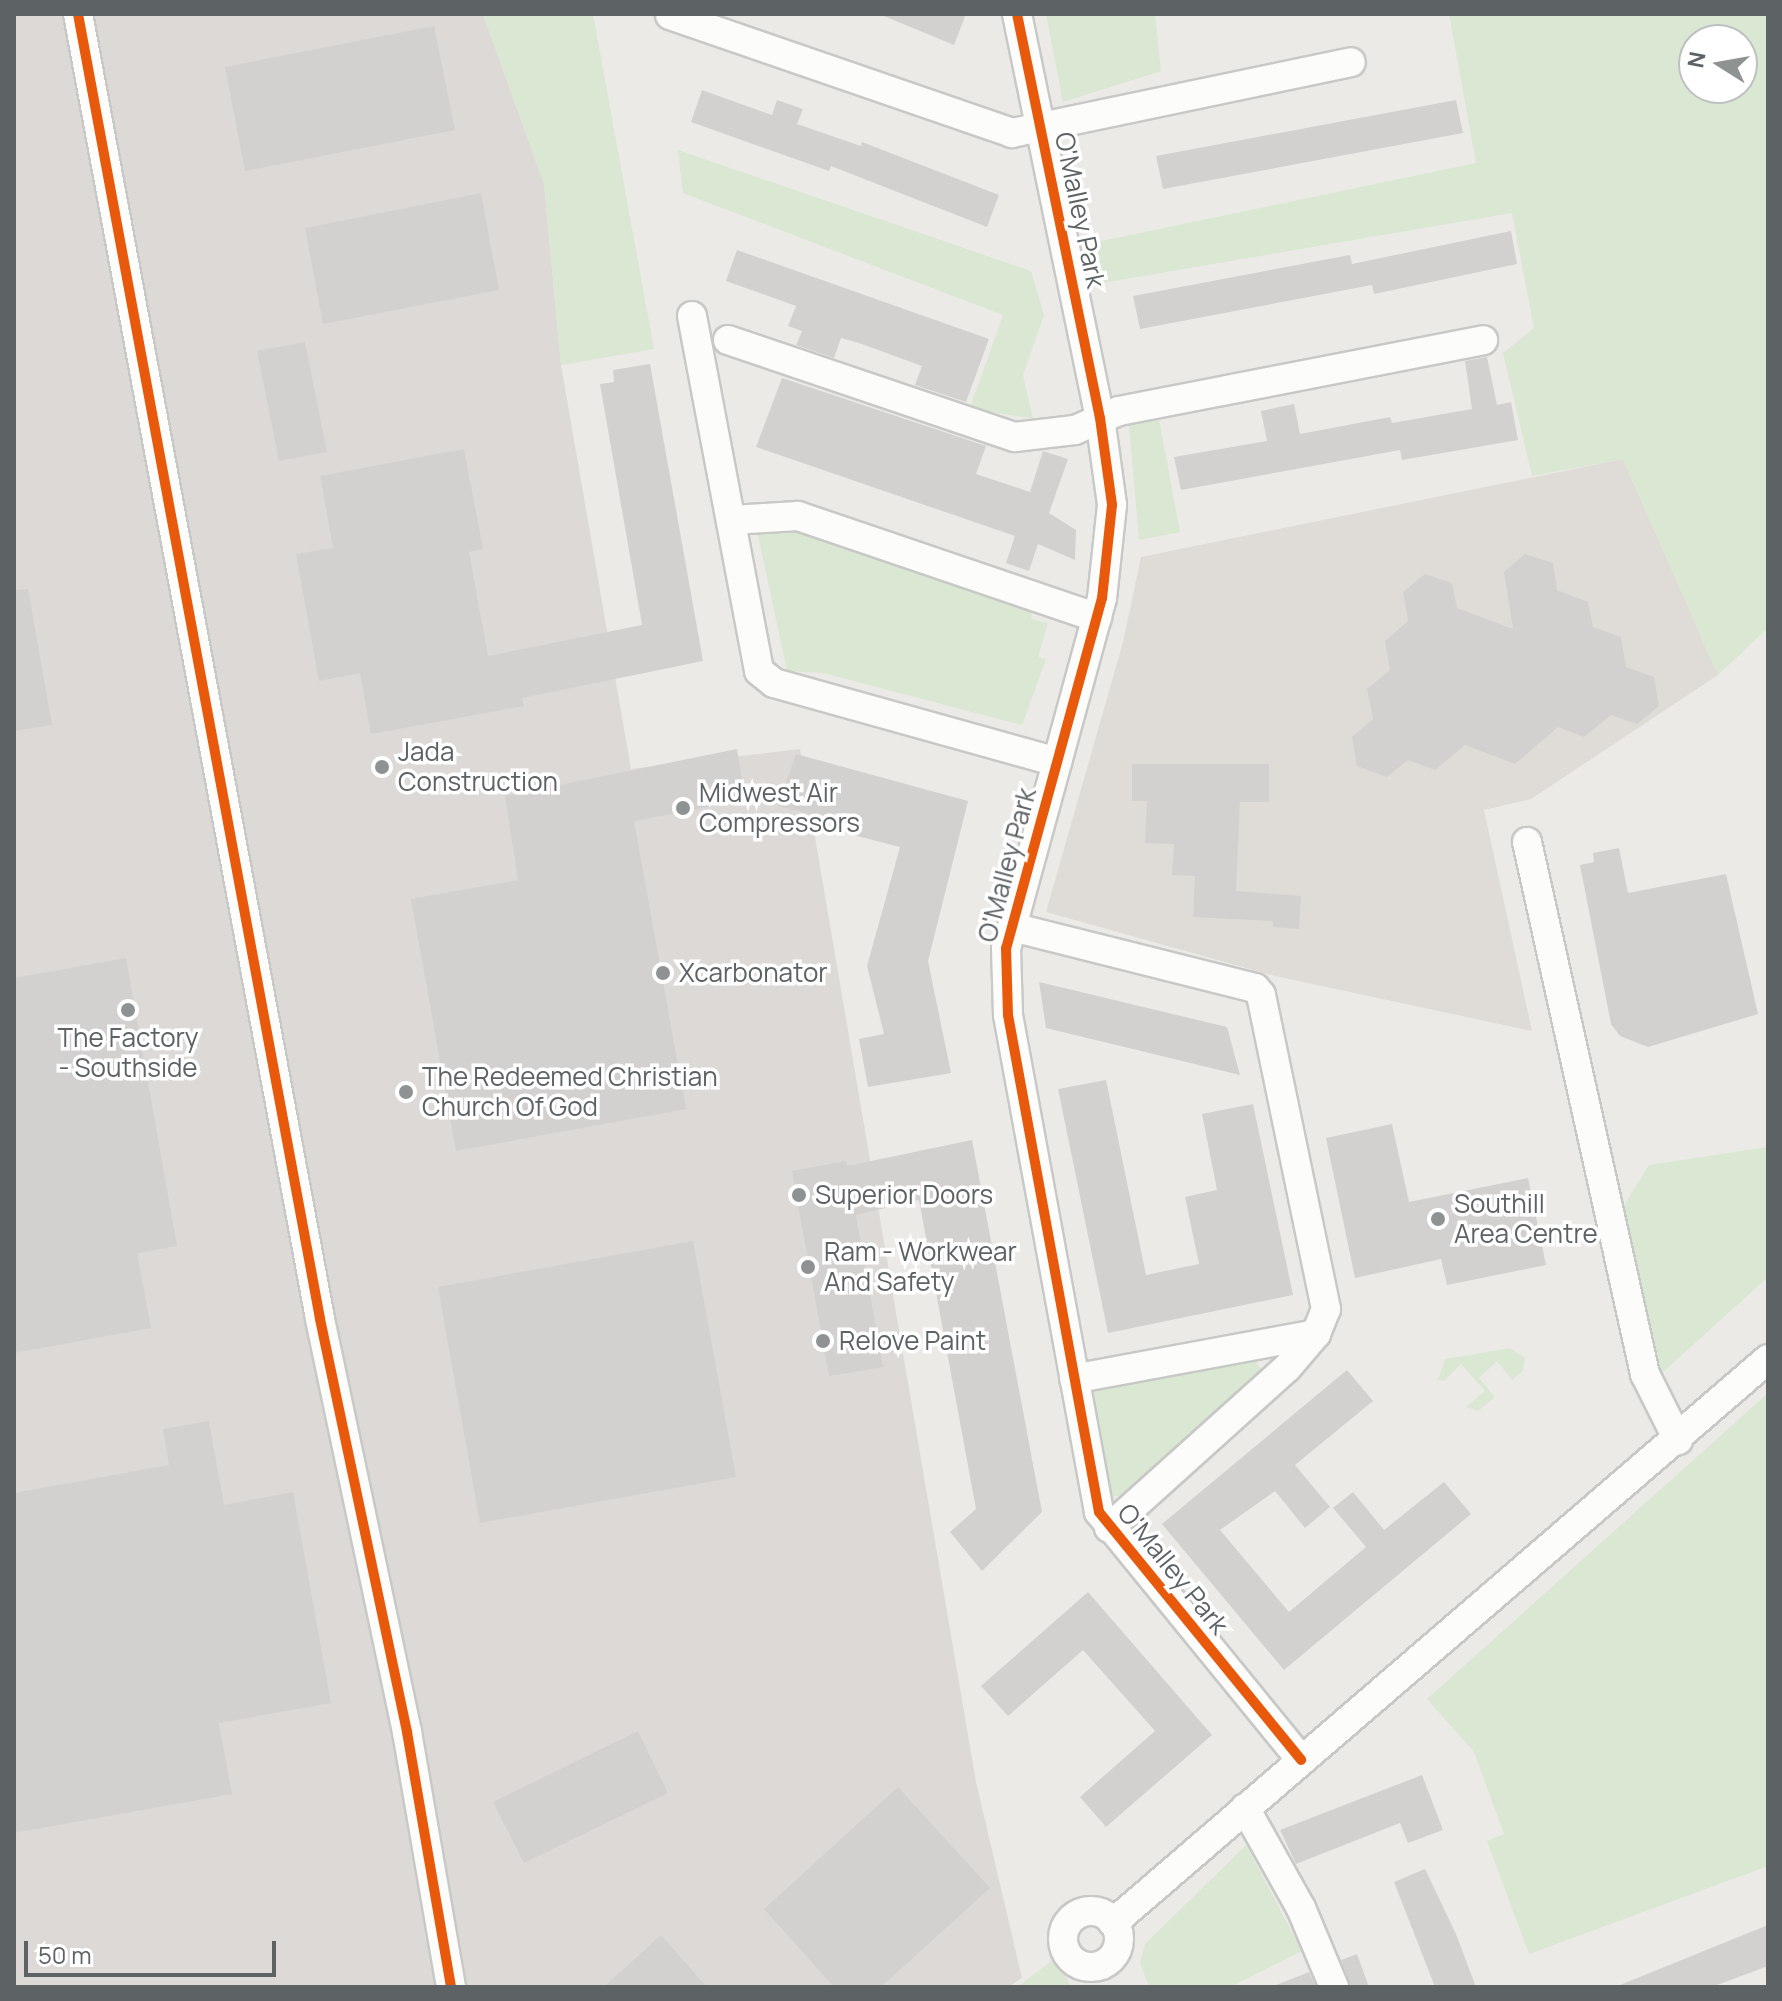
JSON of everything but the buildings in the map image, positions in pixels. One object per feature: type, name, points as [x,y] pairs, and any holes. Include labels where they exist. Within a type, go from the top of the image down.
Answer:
[{"type":"street","points":[[78,14],[320,1319],[407,1732],[451,1987]]},
{"type":"street","name":"O'Malley Park","points":[[1017,14],[1100,418],[1112,505],[1111,553],[1097,618],[1012,927],[1004,989],[1092,1488],[1109,1528],[1301,1760]]},
{"type":"street","points":[[670,15],[1012,133],[1351,62]]},
{"type":"street","points":[[692,316],[731,520],[752,652],[759,671],[774,683],[1057,762]]},
{"type":"street","points":[[728,340],[997,434],[1015,437],[1075,430],[1100,418],[1483,340]]},
{"type":"street","points":[[731,520],[798,516],[1097,618]]},
{"type":"street","points":[[1527,842],[1645,1374],[1678,1440]]},
{"type":"street","points":[[1012,927],[1255,988],[1261,995],[1326,1309],[1316,1334],[1287,1368],[1109,1528]]},
{"type":"street","points":[[1074,1379],[1316,1334]]},
{"type":"street","points":[[1113,1923],[1678,1440],[1768,1359]]},
{"type":"street","points":[[1245,1808],[1301,1908],[1334,1987]]},
{"type":"street","points":[[1086,1912],[1101,1913],[1113,1923],[1118,1946],[1108,1976],[1070,1957],[1065,1930],[1086,1912]]},
{"type":"shaded area","points":[[14,14],[483,14],[544,184],[561,365],[631,769],[800,749],[976,1782],[1022,1978],[1008,1987],[14,1987]]},
{"type":"shaded area","points":[[1623,459],[1718,675],[1531,799],[1484,810],[1532,1031],[1275,976],[1046,912],[1123,642],[1141,557]]},
{"type":"green space","points":[[483,14],[593,14],[654,349],[561,365],[544,184]]},
{"type":"green space","points":[[1046,14],[1155,14],[1161,71],[1063,102]]},
{"type":"green space","points":[[1449,14],[1768,14],[1768,628],[1718,675],[1623,459],[1532,476],[1503,353],[1534,328],[1512,213],[1096,284],[1092,243],[1476,163]]},
{"type":"green space","points":[[678,150],[1031,271],[1044,315],[1023,375],[1033,419],[970,408],[1003,315],[683,193]]},
{"type":"green space","points":[[1159,419],[1180,532],[1139,540],[1129,426]]},
{"type":"green space","points":[[773,529],[806,533],[1032,612],[1031,619],[1048,623],[1038,657],[1046,659],[1022,725],[823,673],[787,671],[758,535]]},
{"type":"green space","points":[[1768,1147],[1768,1277],[1662,1373],[1623,1207],[1649,1165]]},
{"type":"green space","points":[[1510,1348],[1525,1358],[1523,1371],[1512,1380],[1497,1361],[1479,1378],[1495,1397],[1478,1411],[1466,1407],[1485,1391],[1461,1364],[1444,1381],[1438,1380],[1445,1359]]},
{"type":"green space","points":[[1253,1359],[1264,1372],[1128,1497],[1107,1495],[1093,1388]]},
{"type":"green space","points":[[1768,1393],[1768,1866],[1529,1954],[1487,1841],[1504,1834],[1474,1752],[1427,1699]]},
{"type":"green space","points":[[1246,1845],[1302,1951],[1230,1987],[1149,1987],[1140,1963],[1145,1944]]},
{"type":"green space","points":[[1056,1958],[1071,1987],[1017,1987]]},
{"type":"cycle path","points":[[78,14],[320,1319],[407,1732],[451,1987]]},
{"type":"cycle path","points":[[1017,14],[1100,418],[1112,505],[1102,598],[1006,948],[1008,1015],[1099,1512],[1301,1760]]},
{"type":"place","name":"Jada Construction","points":[[382,767]]},
{"type":"place","name":"Midwest Air Compressors","points":[[683,808]]},
{"type":"place","name":"Xcarbonator","points":[[663,973]]},
{"type":"place","name":"The Factory - Southside","points":[[128,1010]]},
{"type":"place","name":"The Redeemed Christian Church Of God","points":[[406,1092]]},
{"type":"place","name":"Superior Doors","points":[[799,1195]]},
{"type":"place","name":"Southill Area Centre","points":[[1438,1219]]},
{"type":"place","name":"Ram - Workwear And Safety","points":[[808,1267]]},
{"type":"place","name":"Relove Paint","points":[[823,1341]]}]
